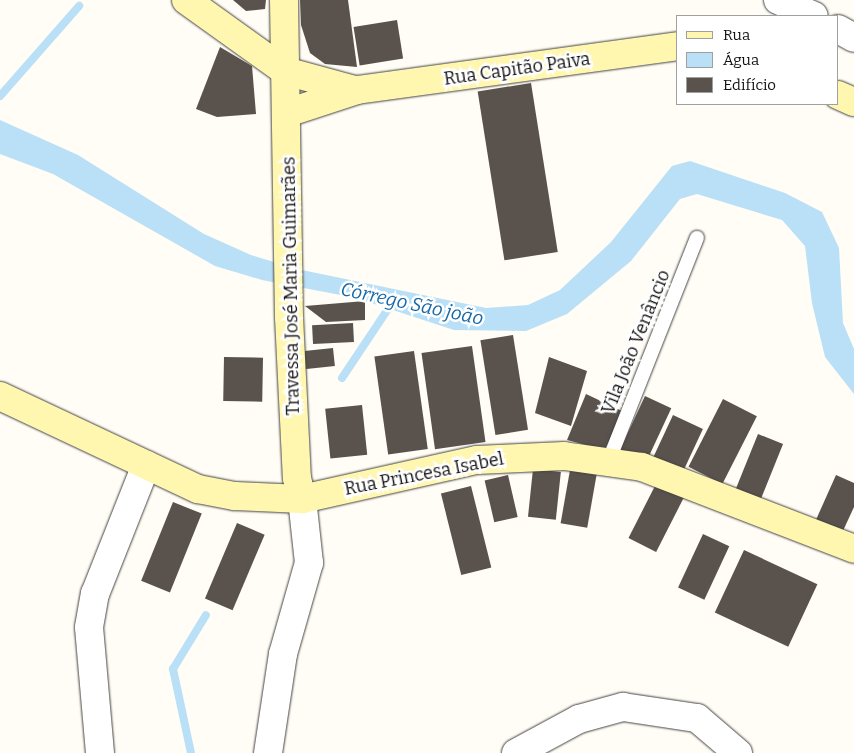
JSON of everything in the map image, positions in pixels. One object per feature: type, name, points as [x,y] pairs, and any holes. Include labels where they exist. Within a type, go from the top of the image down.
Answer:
[{"type":"main road","points":[[186,0],[285,71],[357,90]]},
{"type":"main road","name":"Travessa José Maria Guimarães","points":[[284,0],[289,317],[300,488]]},
{"type":"main road","name":"Rua Capitão Paiva","points":[[357,90],[676,46]]},
{"type":"main road","points":[[287,113],[357,90]]},
{"type":"main road","points":[[839,95],[854,102]]},
{"type":"main road","name":"Rua Princesa Isabel","points":[[0,396],[198,489],[300,488],[476,460],[564,456],[609,460],[694,485],[854,549]]},
{"type":"street","points":[[778,0],[812,15]]},
{"type":"street","points":[[839,30],[854,38]]},
{"type":"street","points":[[100,753],[89,627],[95,594],[146,466]]},
{"type":"street","points":[[268,753],[281,663],[309,563],[300,488]]},
{"type":"street","points":[[516,753],[579,719],[623,708],[696,718],[738,753]]},
{"type":"lane","name":"Vila João Venâncio","points":[[609,460],[697,238]]},
{"type":"water","name":"Córrego São joão","points":[[0,120],[78,155],[204,234],[251,255],[297,269],[486,308],[528,305],[560,290],[611,242],[672,166],[690,161],[785,193],[822,212],[839,248],[843,323],[854,349],[854,394],[825,357],[812,303],[805,246],[782,220],[697,194],[680,199],[631,261],[567,314],[526,331],[454,330],[356,298],[262,280],[215,266],[53,174],[0,154]]},
{"type":"building","points":[[233,0],[266,0],[265,9],[246,11]]},
{"type":"building","points":[[300,0],[348,0],[357,67],[325,64],[310,53],[301,25]]},
{"type":"building","points":[[397,20],[403,59],[360,65],[354,27]]},
{"type":"building","points":[[220,47],[252,66],[256,114],[217,117],[196,109]]},
{"type":"building","points":[[531,83],[558,252],[504,260],[478,91]]},
{"type":"building","points":[[365,301],[365,320],[326,322],[305,306]]},
{"type":"building","points":[[353,323],[354,342],[313,344],[312,325]]},
{"type":"building","points":[[513,335],[528,430],[495,435],[480,340]]},
{"type":"building","points":[[472,346],[485,442],[435,449],[421,353]]},
{"type":"building","points":[[333,348],[335,366],[304,369],[302,351]]},
{"type":"building","points":[[414,351],[428,449],[388,455],[374,357]]},
{"type":"building","points":[[224,357],[263,358],[262,402],[223,401]]},
{"type":"building","points":[[549,357],[587,371],[571,426],[535,413]]},
{"type":"building","points":[[586,394],[622,411],[605,450],[567,440]]},
{"type":"building","points":[[645,396],[671,408],[645,464],[619,452]]},
{"type":"building","points":[[723,399],[757,416],[722,484],[688,467]]},
{"type":"building","points":[[362,405],[367,455],[330,459],[325,409]]},
{"type":"building","points":[[673,415],[703,429],[681,477],[651,463]]},
{"type":"building","points":[[758,434],[783,444],[760,501],[735,491]]},
{"type":"building","points":[[533,469],[561,472],[556,520],[528,517]]},
{"type":"building","points":[[570,470],[597,475],[587,528],[561,523]]},
{"type":"building","points":[[508,475],[518,517],[494,522],[485,480]]},
{"type":"building","points":[[836,475],[854,483],[854,507],[842,533],[815,522]]},
{"type":"building","points":[[658,480],[686,494],[656,552],[628,538]]},
{"type":"building","points":[[471,486],[491,568],[461,575],[441,493]]},
{"type":"building","points":[[173,502],[202,514],[170,592],[141,581]]},
{"type":"building","points":[[237,523],[265,535],[233,610],[205,598]]},
{"type":"building","points":[[703,534],[729,546],[704,600],[678,587]]},
{"type":"building","points":[[744,550],[817,584],[788,647],[715,613]]},
{"type":"waterway","points":[[0,96],[79,6]]},
{"type":"waterway","name":"Córrego São joão","points":[[342,378],[392,303]]},
{"type":"waterway","points":[[191,753],[173,669],[206,615]]}]
